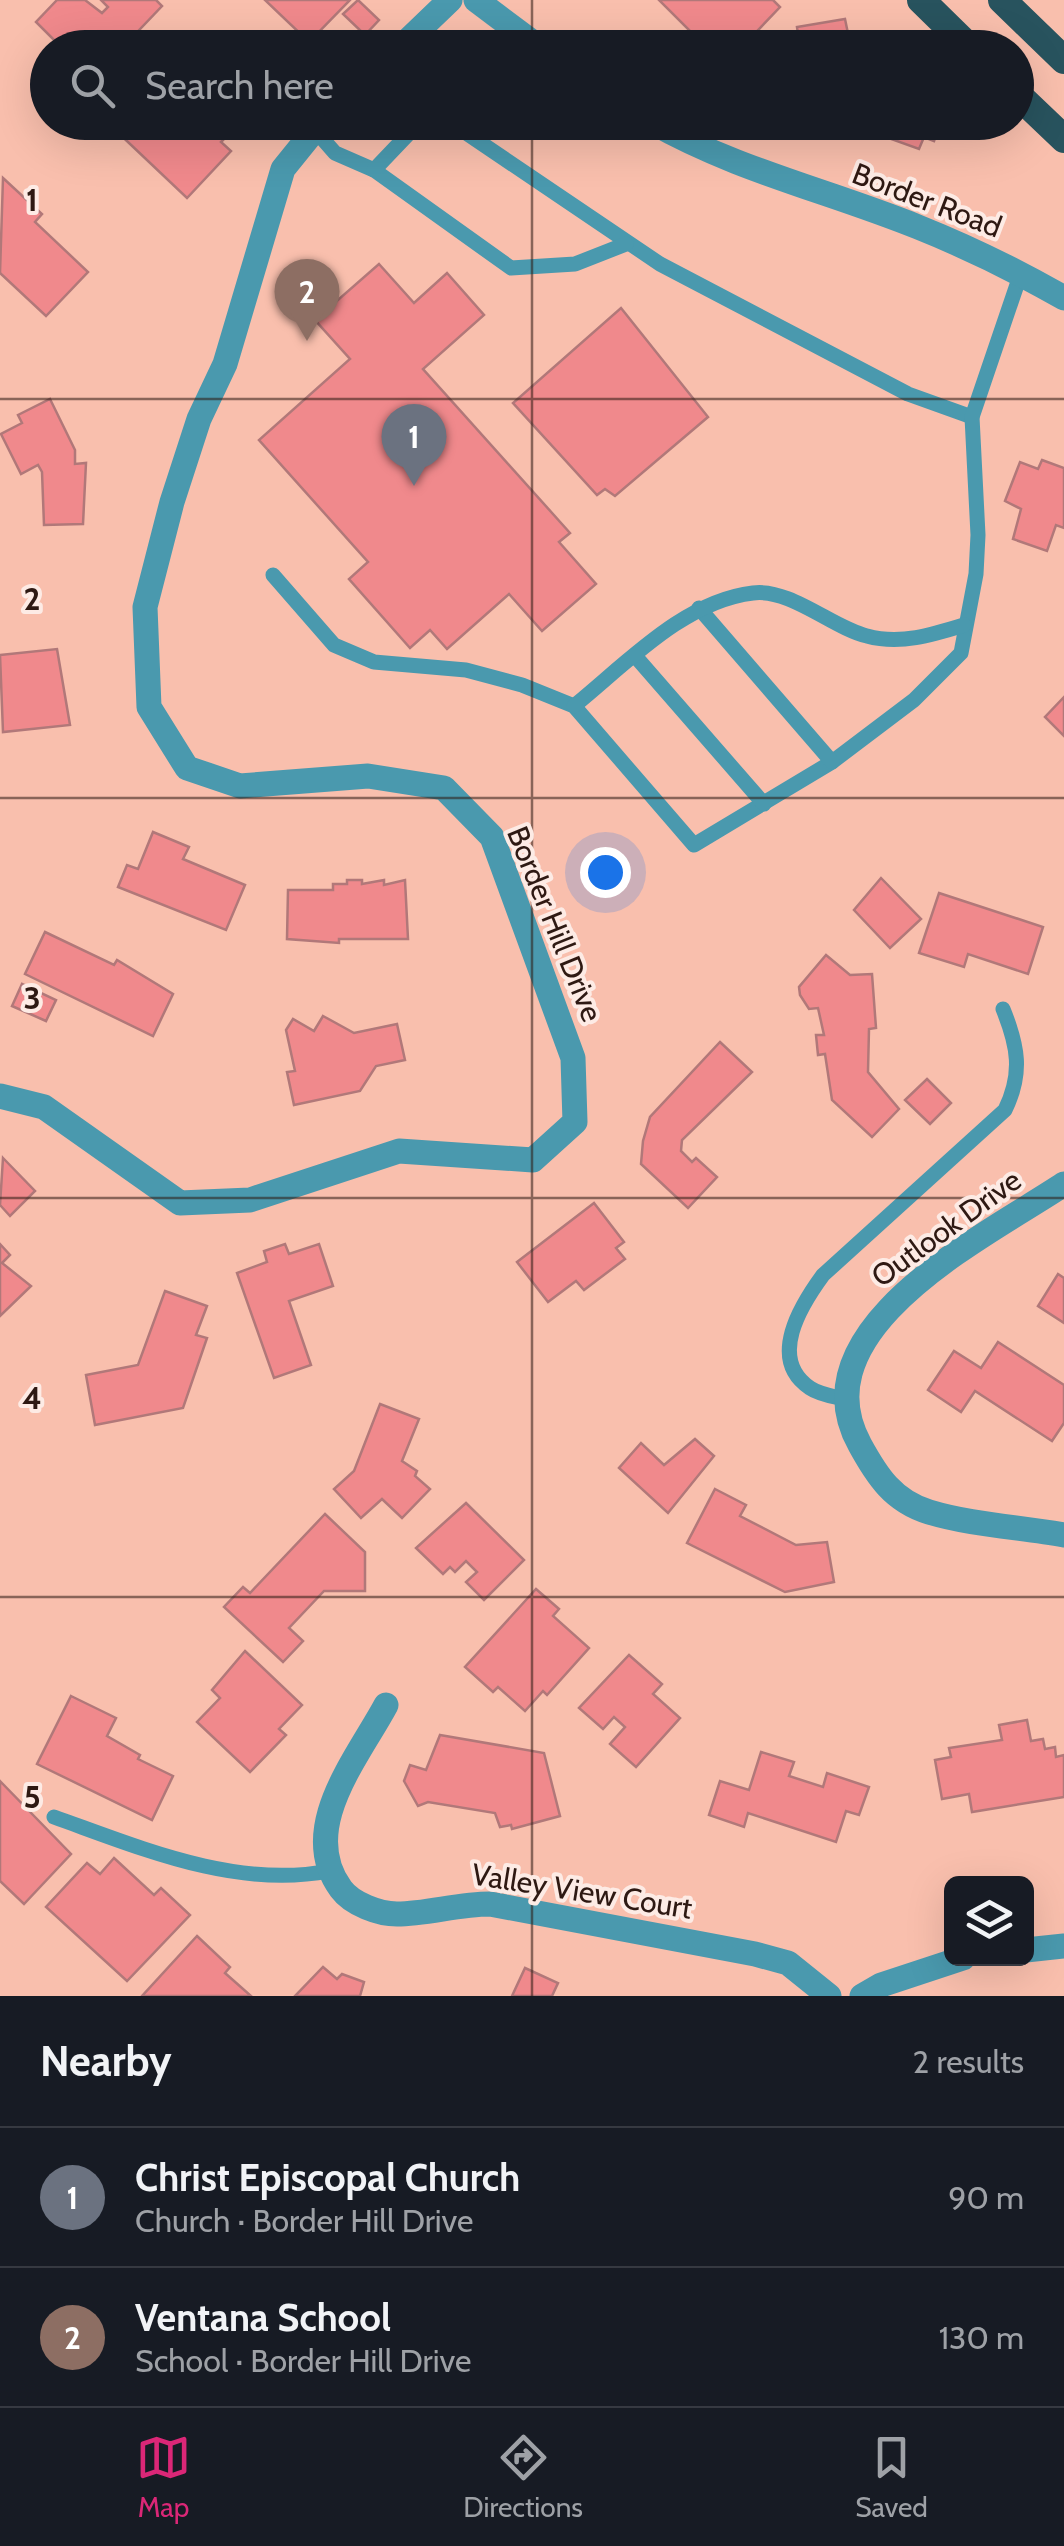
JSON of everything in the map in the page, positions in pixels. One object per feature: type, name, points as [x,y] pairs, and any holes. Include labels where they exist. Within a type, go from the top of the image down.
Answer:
[{"type":"highway","points":[[921,0],[952,30]]},
{"type":"highway","points":[[1002,0],[1033,30]]},
{"type":"highway","points":[[1034,31],[1064,60]]},
{"type":"highway","points":[[1034,111],[1064,140]]},
{"type":"street","points":[[419,30],[450,0]]},
{"type":"street","points":[[476,0],[516,30]]},
{"type":"street","name":"Border Hill Drive","points":[[0,1096],[44,1108],[180,1203],[250,1200],[399,1152],[533,1160],[575,1122],[573,1058],[492,838],[444,788],[368,776],[240,786],[188,768],[149,707],[144,607],[172,502],[199,419],[225,364],[283,169],[307,140]]},
{"type":"street","name":"Border Road","points":[[684,140],[918,226],[1021,273],[1064,298]]},
{"type":"street","name":"Outlook Drive","points":[[1064,1184],[923,1278],[878,1318],[862,1342],[851,1372],[848,1400],[852,1430],[884,1486],[904,1501],[928,1512],[1064,1536]]},
{"type":"street","points":[[329,1871],[324,1840],[330,1805],[386,1705]]},
{"type":"street","name":"Valley View Court","points":[[329,1871],[345,1895],[370,1909],[396,1914],[452,1904],[490,1904],[717,1946],[788,1963],[829,1996]]},
{"type":"street","points":[[1034,1949],[1064,1946]]},
{"type":"street","points":[[877,1992],[944,1966]]},
{"type":"lane","points":[[326,140],[335,154],[374,170],[511,268],[575,264],[626,244]]},
{"type":"lane","points":[[374,170],[403,140]]},
{"type":"lane","points":[[476,140],[626,244],[892,386],[972,417]]},
{"type":"lane","points":[[273,575],[334,645],[374,662],[466,670],[522,685],[574,706],[694,845],[832,762],[914,700],[961,654],[976,574],[978,535],[972,417],[1021,273]]},
{"type":"lane","points":[[574,706],[699,608],[756,592],[812,609],[866,636],[916,640],[964,625]]},
{"type":"lane","points":[[699,608],[832,762]]},
{"type":"lane","points":[[636,657],[764,804]]},
{"type":"lane","points":[[848,1400],[811,1389],[796,1373],[789,1350],[801,1305],[823,1275],[1005,1110],[1018,1083],[1017,1043],[1003,1009]]},
{"type":"lane","points":[[54,1818],[164,1856],[244,1873],[294,1878],[329,1871]]},
{"type":"building","points":[[57,0],[85,0],[102,13],[108,7],[101,0],[156,0],[162,6],[139,30],[44,30],[36,22]]},
{"type":"building","points":[[265,0],[350,0],[321,30],[296,30]]},
{"type":"building","points":[[358,0],[379,20],[370,30],[360,30],[343,14]]},
{"type":"building","points":[[659,0],[773,0],[780,7],[758,30],[689,30]]},
{"type":"building","points":[[845,19],[847,30],[797,30],[797,27]]},
{"type":"building","points":[[126,140],[223,140],[231,151],[187,198]]},
{"type":"building","points":[[894,140],[923,140],[919,149]]},
{"type":"building","points":[[3,178],[42,214],[35,222],[88,272],[46,316],[0,273]]},
{"type":"building","points":[[379,264],[414,303],[447,273],[484,315],[423,369],[570,533],[559,542],[596,584],[542,631],[509,594],[447,649],[430,630],[410,648],[349,579],[368,562],[259,440],[350,359],[315,320]]},
{"type":"building","points":[[621,308],[708,417],[615,496],[605,489],[597,495],[513,403]]},
{"type":"building","points":[[50,399],[75,450],[75,464],[86,463],[83,524],[44,525],[42,472],[38,465],[21,474],[1,434],[22,423],[18,415]]},
{"type":"building","points":[[1042,460],[1064,468],[1064,528],[1056,525],[1047,551],[1013,539],[1021,509],[1005,501],[1020,462],[1038,469]]},
{"type":"building","points":[[57,649],[70,725],[3,732],[0,655]]},
{"type":"building","points":[[1064,697],[1064,736],[1045,717]]},
{"type":"building","points":[[153,832],[189,847],[183,859],[245,885],[226,930],[118,887],[127,865],[138,869]]},
{"type":"building","points":[[881,878],[921,919],[890,948],[854,910]]},
{"type":"building","points":[[347,880],[362,880],[362,884],[384,880],[384,885],[405,880],[408,939],[339,939],[339,943],[287,939],[288,890],[333,890],[333,884],[347,884]]},
{"type":"building","points":[[939,893],[1043,927],[1028,974],[968,954],[964,967],[919,953]]},
{"type":"building","points":[[45,932],[114,965],[117,960],[173,994],[153,1036],[25,974]]},
{"type":"building","points":[[826,955],[850,975],[872,974],[876,1028],[869,1029],[868,1072],[899,1109],[872,1137],[832,1100],[825,1054],[818,1055],[816,1035],[824,1035],[818,1008],[809,1009],[800,995],[799,987]]},
{"type":"building","points":[[22,984],[56,1000],[46,1021],[12,1006]]},
{"type":"building","points":[[323,1016],[354,1033],[397,1024],[405,1060],[376,1066],[360,1091],[294,1105],[287,1072],[295,1071],[286,1030],[293,1019],[314,1031]]},
{"type":"building","points":[[720,1042],[752,1072],[682,1140],[681,1151],[692,1162],[696,1158],[717,1177],[688,1208],[641,1164],[643,1141],[650,1117]]},
{"type":"building","points":[[927,1079],[951,1103],[930,1124],[905,1100]]},
{"type":"building","points":[[3,1158],[35,1191],[10,1216],[0,1205]]},
{"type":"building","points":[[594,1203],[624,1242],[616,1248],[625,1259],[584,1290],[576,1281],[548,1302],[517,1262]]},
{"type":"building","points":[[0,1244],[10,1255],[2,1263],[31,1286],[0,1316]]},
{"type":"building","points":[[285,1244],[289,1254],[319,1244],[333,1286],[289,1301],[311,1365],[274,1378],[237,1273],[267,1262],[264,1251]]},
{"type":"building","points":[[1058,1274],[1064,1278],[1064,1323],[1038,1306]]},
{"type":"building","points":[[165,1291],[207,1306],[196,1335],[207,1338],[183,1408],[95,1425],[86,1375],[138,1365]]},
{"type":"building","points":[[998,1342],[1064,1385],[1064,1423],[1052,1441],[975,1391],[961,1412],[928,1390],[954,1351],[981,1368]]},
{"type":"building","points":[[380,1404],[419,1419],[402,1461],[417,1471],[415,1476],[430,1489],[402,1518],[382,1499],[361,1518],[334,1489],[354,1471]]},
{"type":"building","points":[[695,1439],[714,1456],[668,1513],[619,1468],[641,1443],[664,1465]]},
{"type":"building","points":[[715,1489],[746,1505],[740,1516],[796,1545],[827,1542],[834,1582],[785,1592],[687,1543]]},
{"type":"building","points":[[466,1503],[524,1560],[484,1600],[466,1582],[477,1572],[466,1561],[455,1572],[450,1567],[443,1574],[416,1548]]},
{"type":"building","points":[[325,1514],[365,1552],[365,1591],[324,1591],[289,1628],[303,1641],[283,1662],[224,1607],[243,1587],[250,1593]]},
{"type":"building","points":[[536,1589],[559,1609],[553,1616],[589,1648],[547,1695],[543,1691],[525,1711],[498,1687],[493,1692],[465,1667]]},
{"type":"building","points":[[245,1651],[302,1705],[279,1729],[286,1735],[250,1772],[197,1722],[220,1698],[212,1690]]},
{"type":"building","points":[[629,1655],[662,1684],[653,1694],[680,1718],[636,1767],[610,1744],[625,1727],[614,1717],[603,1729],[579,1708]]},
{"type":"building","points":[[71,1696],[116,1718],[107,1736],[140,1755],[138,1759],[173,1776],[152,1820],[37,1764]]},
{"type":"building","points":[[1027,1720],[1031,1741],[1043,1739],[1045,1749],[1055,1747],[1056,1757],[1064,1755],[1064,1797],[972,1812],[969,1794],[942,1799],[935,1760],[951,1757],[949,1748],[1002,1740],[999,1725]]},
{"type":"building","points":[[440,1735],[544,1753],[560,1816],[512,1829],[511,1825],[500,1827],[495,1813],[428,1802],[418,1806],[404,1781],[410,1765],[426,1770]]},
{"type":"building","points":[[761,1752],[794,1762],[789,1776],[823,1787],[827,1773],[869,1787],[859,1815],[846,1811],[836,1842],[748,1813],[744,1827],[709,1815],[720,1781],[749,1790]]},
{"type":"building","points":[[0,1781],[71,1854],[24,1904],[0,1881]]},
{"type":"building","points":[[114,1858],[154,1895],[161,1888],[190,1915],[127,1981],[46,1907],[87,1863],[100,1874]]},
{"type":"building","points":[[197,1936],[230,1967],[225,1973],[251,1996],[142,1996]]},
{"type":"building","points":[[323,1967],[337,1979],[342,1974],[364,1982],[360,1996],[295,1996]]},
{"type":"building","points":[[525,1968],[558,1983],[552,1996],[512,1996]]},
{"type":"place","name":"Ventana School","points":[[307,341]]},
{"type":"place","name":"Christ Episcopal Church","points":[[414,486]]}]
